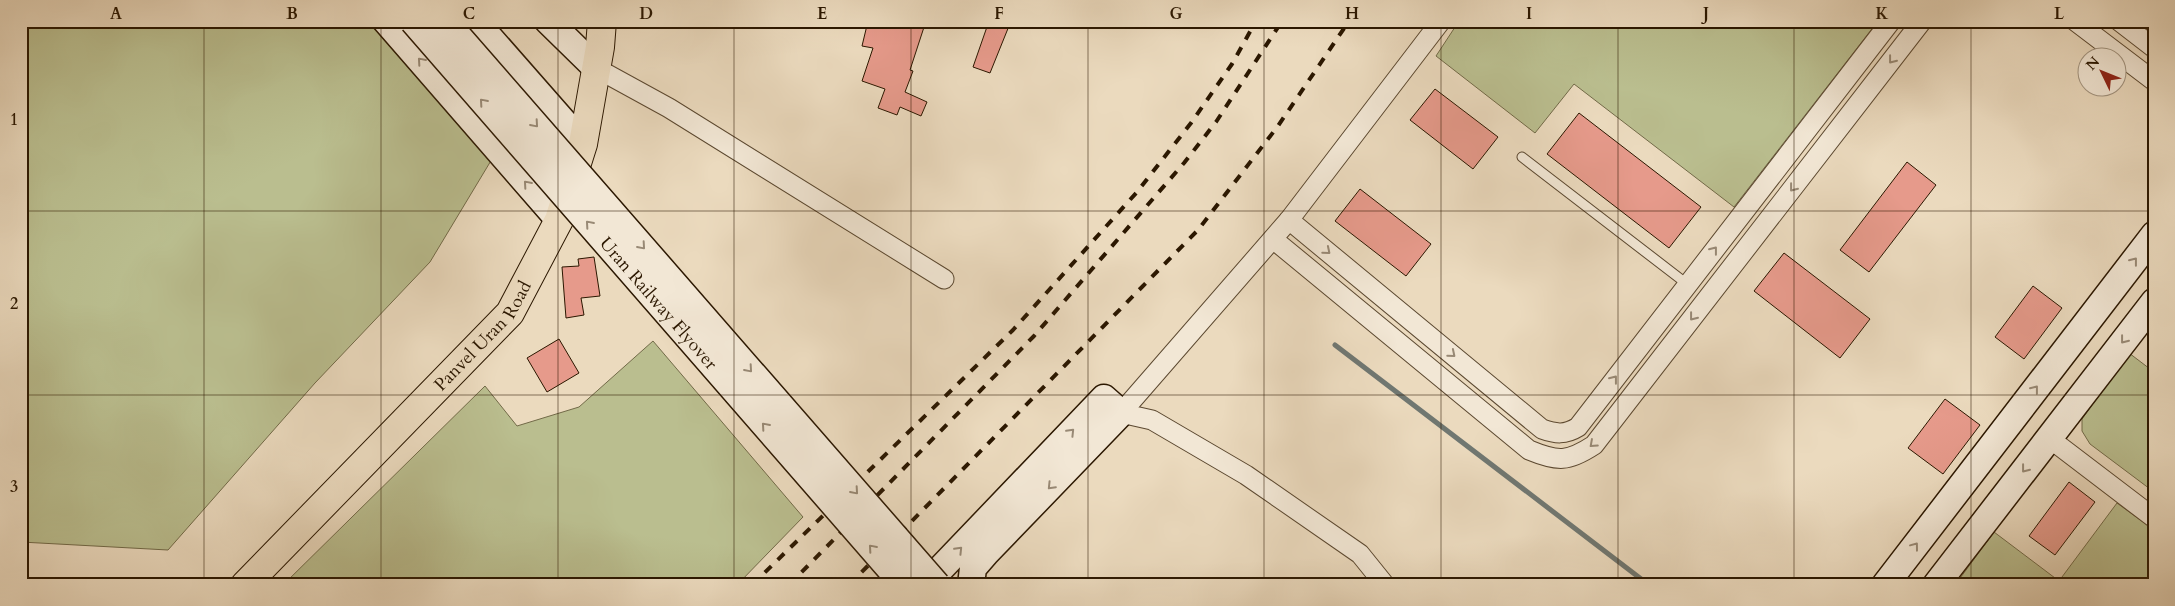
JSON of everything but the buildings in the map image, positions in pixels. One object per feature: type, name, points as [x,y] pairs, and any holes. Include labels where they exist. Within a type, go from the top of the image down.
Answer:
[{"type":"main road","points":[[386,21],[559,220]]},
{"type":"main road","name":"Uran Railway Flyover","points":[[412,21],[904,585]]},
{"type":"main road","name":"Uran Railway Flyover","points":[[446,21],[937,585]]},
{"type":"main road","points":[[475,21],[583,144]]},
{"type":"main road","points":[[548,21],[596,68]]},
{"type":"main road","name":"Panvel Uran Road","points":[[245,585],[510,313],[559,220],[583,144],[602,21]]},
{"type":"main road","points":[[1885,585],[2154,235]]},
{"type":"main road","points":[[1936,585],[2154,302]]},
{"type":"main road","points":[[925,585],[1112,406]]},
{"type":"main road","points":[[971,585],[973,568],[1112,406]]},
{"type":"main road","points":[[2017,413],[2049,438]]},
{"type":"street","points":[[1386,585],[1360,554],[1246,475],[1152,420],[1112,406],[1273,239],[1441,21]]},
{"type":"street","points":[[1289,220],[1542,429],[1554,434],[1567,433],[1578,427],[1890,21]]},
{"type":"street","points":[[1273,239],[1529,450],[1549,458],[1574,458],[1594,445],[1922,21]]},
{"type":"street","points":[[2075,21],[2154,81]]},
{"type":"street","points":[[2119,21],[2154,48]]},
{"type":"street","points":[[596,68],[668,108],[944,279]]},
{"type":"street","points":[[2049,438],[2154,518]]},
{"type":"lane","points":[[1522,157],[1687,284]]},
{"type":"green space","points":[[21,21],[373,21],[492,159],[430,262],[315,383],[168,550],[21,542]]},
{"type":"green space","points":[[1459,21],[1878,21],[1734,207],[1574,84],[1535,133],[1436,56]]},
{"type":"green space","points":[[653,341],[803,517],[737,585],[283,585],[485,386],[517,426],[579,407]]},
{"type":"green space","points":[[2129,353],[2154,372],[2154,492],[2090,444],[2082,431],[2082,419]]},
{"type":"green space","points":[[2117,503],[2154,530],[2154,585],[1955,585],[1994,532],[2059,581]]},
{"type":"waterway","points":[[1335,345],[1649,585]]},
{"type":"railway","points":[[752,585],[1013,330],[1137,192],[1191,123],[1232,64],[1256,21]]},
{"type":"railway","points":[[789,585],[1034,336],[1184,163],[1216,122],[1282,21]]},
{"type":"railway","points":[[849,585],[1198,230],[1278,126],[1349,21]]}]
